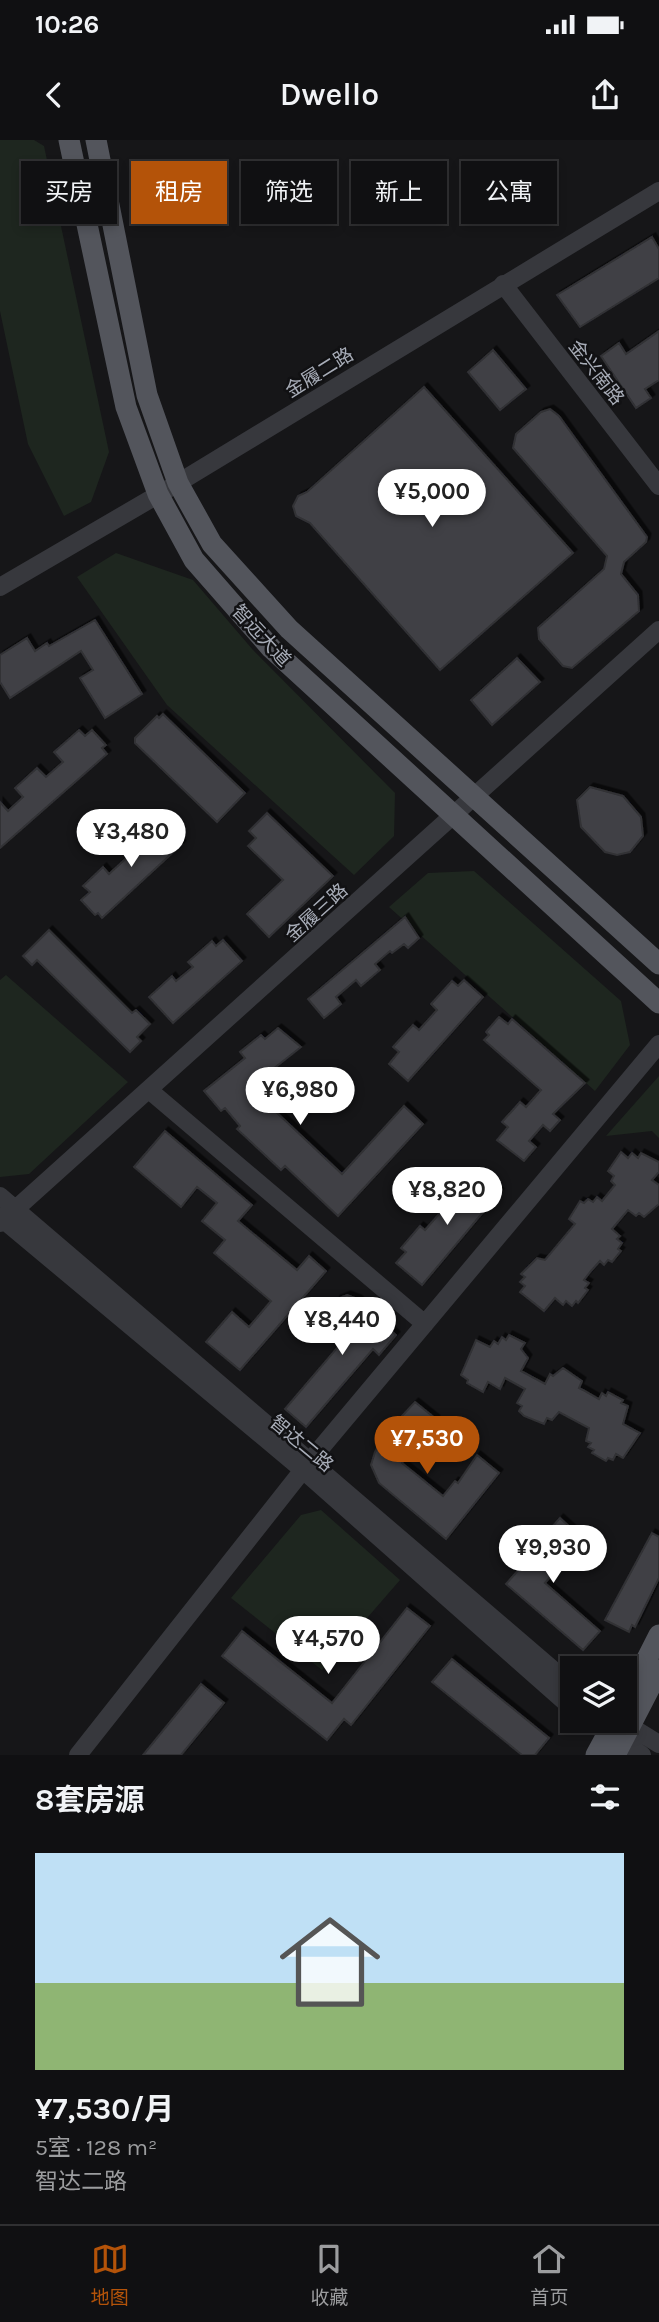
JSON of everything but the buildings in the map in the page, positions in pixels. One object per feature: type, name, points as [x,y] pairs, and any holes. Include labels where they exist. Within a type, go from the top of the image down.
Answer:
[{"type":"main road","name":"智远大道","points":[[69,140],[126,407],[158,494],[194,561],[271,648],[659,1003]]},
{"type":"main road","name":"智远大道","points":[[96,140],[147,394],[178,483],[212,544],[289,629],[659,964]]},
{"type":"main road","points":[[637,1678],[659,1635]]},
{"type":"main road","points":[[637,1704],[659,1670]]},
{"type":"main road","points":[[596,1755],[618,1733]]},
{"type":"street","name":"金履二路","points":[[0,587],[178,483],[659,191]]},
{"type":"street","name":"金兴南路","points":[[503,284],[659,486]]},
{"type":"street","name":"金履三路","points":[[5,1217],[659,630]]},
{"type":"street","points":[[78,1755],[307,1466],[659,1044]]},
{"type":"street","points":[[149,1090],[425,1324]]},
{"type":"street","name":"智达二路","points":[[0,1196],[5,1217],[560,1676]]},
{"type":"street","name":"智达二路","points":[[307,1466],[560,1697]]},
{"type":"street","points":[[618,1733],[659,1744]]},
{"type":"street","points":[[618,1733],[642,1755]]},
{"type":"shaded area","points":[[0,140],[34,140],[44,146],[47,161],[21,161],[21,224],[61,224],[109,452],[91,502],[64,516],[28,444],[0,311]]},
{"type":"shaded area","points":[[116,553],[193,580],[253,650],[395,793],[394,836],[354,875],[167,705],[77,577]]},
{"type":"shaded area","points":[[474,871],[621,1001],[630,1045],[595,1091],[389,907],[428,873]]},
{"type":"shaded area","points":[[6,975],[128,1082],[29,1174],[0,1177],[0,980]]},
{"type":"shaded area","points":[[659,1076],[659,1138],[652,1131],[606,1136]]},
{"type":"shaded area","points":[[321,1510],[400,1580],[322,1670],[231,1598],[301,1515]]}]
